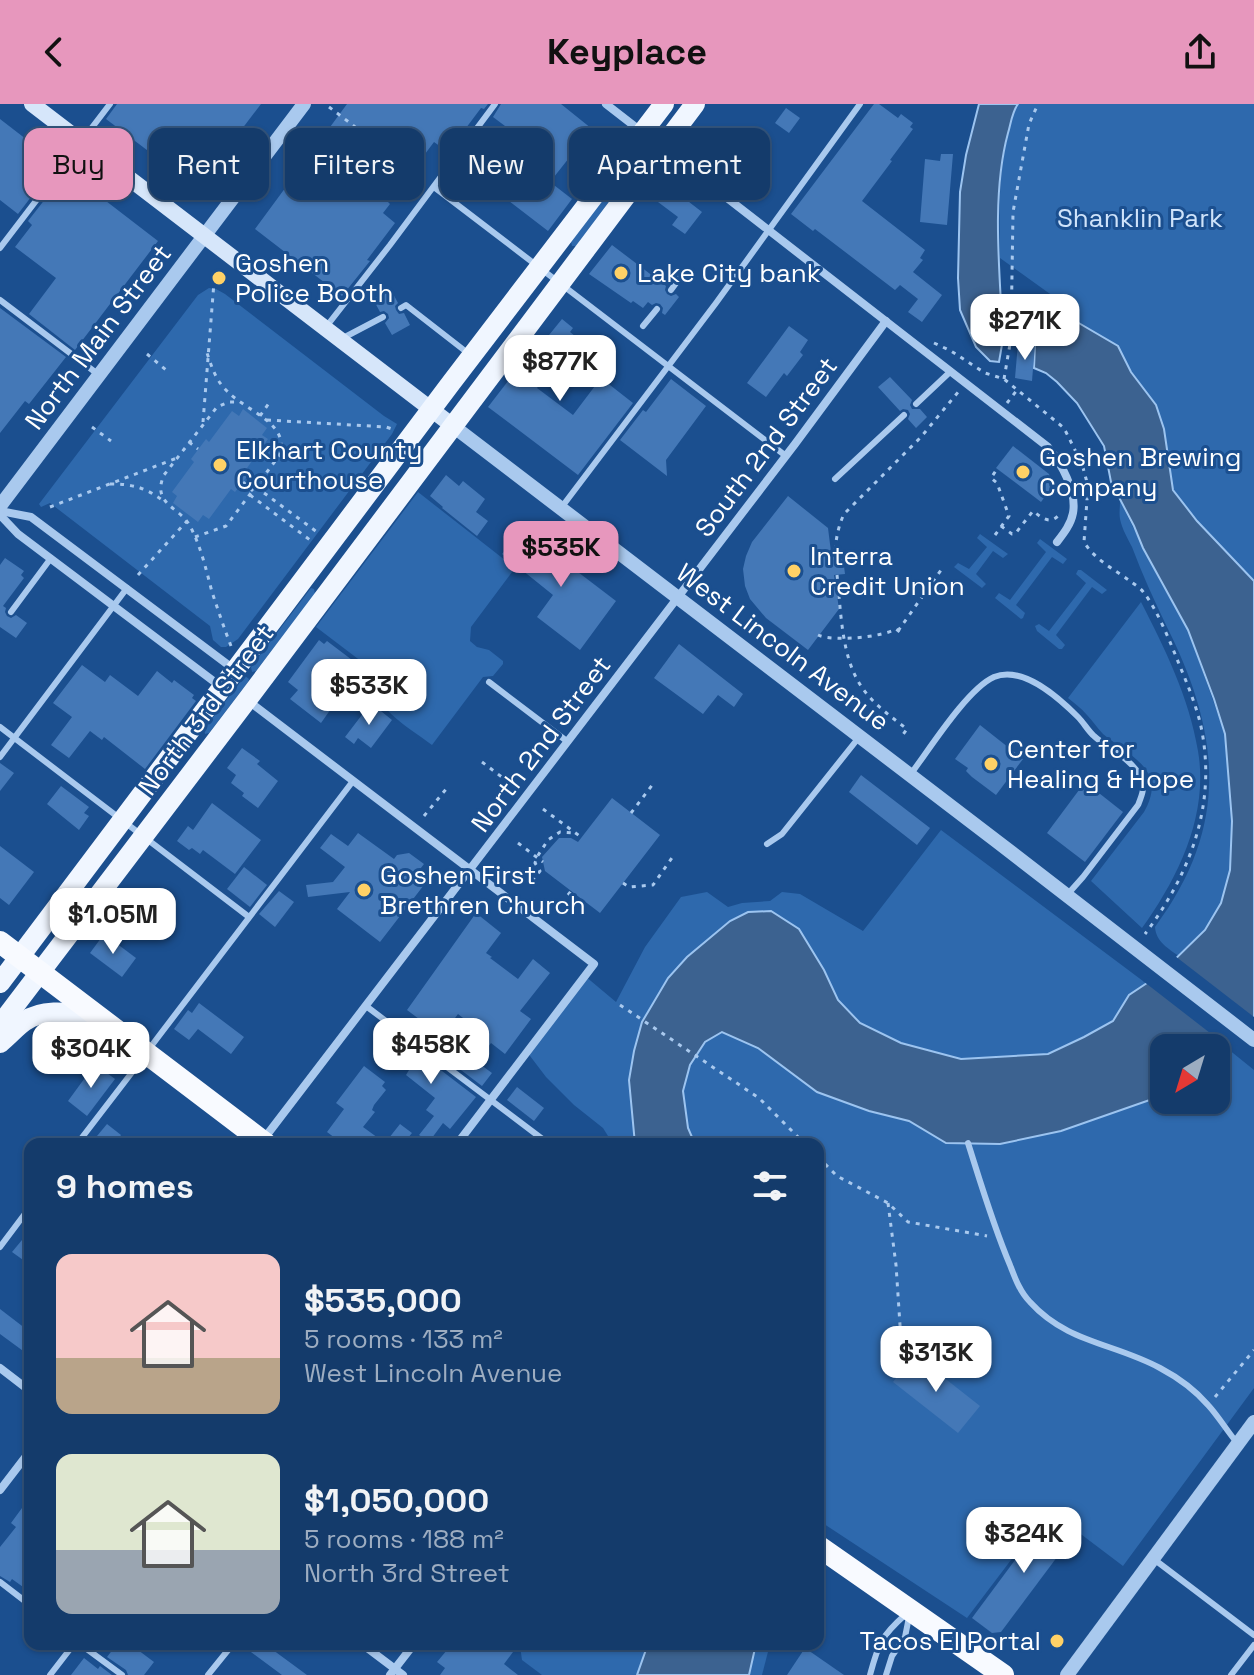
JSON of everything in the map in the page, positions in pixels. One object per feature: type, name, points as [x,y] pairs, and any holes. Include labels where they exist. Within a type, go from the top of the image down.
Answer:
[{"type":"highway","points":[[0,942],[256,1138]]},
{"type":"highway","points":[[824,1550],[1003,1675]]},
{"type":"main road","name":"West Lincoln Avenue","points":[[32,104],[63,128]]},
{"type":"main road","name":"North 3rd Street","points":[[645,128],[664,104]]},
{"type":"main road","name":"North 3rd Street","points":[[678,128],[695,104]]},
{"type":"main road","name":"West Lincoln Avenue","points":[[133,181],[453,426]]},
{"type":"main road","name":"North 3rd Street","points":[[0,983],[590,200]]},
{"type":"main road","name":"North 3rd Street","points":[[0,1025],[624,200]]},
{"type":"main road","points":[[0,1043],[35,1016],[47,1013],[97,1016]]},
{"type":"street","name":"North Main Street","points":[[0,511],[304,104]]},
{"type":"street","points":[[606,104],[637,128]]},
{"type":"street","points":[[730,200],[1048,447],[1057,458],[1073,496],[1068,527],[1057,542]]},
{"type":"street","name":"South 2nd Street","points":[[678,597],[886,321]]},
{"type":"street","name":"West Lincoln Avenue","points":[[453,426],[1254,1040]]},
{"type":"street","points":[[0,511],[18,534],[222,688]]},
{"type":"street","points":[[0,511],[31,517],[236,670]]},
{"type":"street","name":"North 2nd Street","points":[[267,1138],[678,597]]},
{"type":"street","points":[[247,700],[594,964],[462,1138]]},
{"type":"street","points":[[0,1368],[24,1386]]},
{"type":"street","points":[[1067,1675],[1252,1429]]},
{"type":"street","points":[[0,1490],[24,1459]]},
{"type":"street","points":[[368,1650],[392,1672],[403,1675]]},
{"type":"street","points":[[392,1672],[409,1650]]},
{"type":"lane","points":[[92,128],[110,104]]},
{"type":"lane","points":[[326,327],[495,104]]},
{"type":"lane","points":[[561,508],[860,104]]},
{"type":"lane","points":[[434,187],[786,456]]},
{"type":"lane","points":[[0,248],[37,200]]},
{"type":"lane","points":[[671,290],[685,271]]},
{"type":"lane","points":[[0,300],[99,375]]},
{"type":"lane","points":[[401,308],[406,305],[472,356]]},
{"type":"lane","points":[[643,326],[657,309]]},
{"type":"lane","points":[[341,339],[383,317]]},
{"type":"lane","points":[[916,404],[951,371]]},
{"type":"lane","points":[[835,479],[904,415]]},
{"type":"lane","points":[[11,612],[51,558]]},
{"type":"lane","points":[[0,757],[127,588]]},
{"type":"lane","points":[[910,775],[970,696],[985,683],[1002,675],[1017,675],[1033,681],[1059,701],[1094,736],[1131,764],[1143,783],[1143,794],[1138,805],[1067,895]]},
{"type":"lane","points":[[489,682],[568,742]]},
{"type":"lane","points":[[0,727],[249,917]]},
{"type":"lane","points":[[767,844],[782,834],[860,736]]},
{"type":"lane","points":[[82,1138],[353,781]]},
{"type":"lane","points":[[366,1006],[541,1138]]},
{"type":"lane","points":[[968,1143],[999,1238],[1028,1300],[1049,1320],[1080,1338],[1123,1351],[1160,1368],[1208,1405],[1238,1444]]},
{"type":"lane","points":[[0,1247],[24,1215]]},
{"type":"lane","points":[[1152,1559],[1254,1635]]},
{"type":"lane","points":[[0,1582],[24,1600]]},
{"type":"lane","points":[[870,1675],[877,1648],[891,1627],[911,1610]]},
{"type":"lane","points":[[886,1675],[892,1656],[905,1637],[911,1610]]},
{"type":"lane","points":[[1231,1675],[1254,1645]]},
{"type":"lane","points":[[50,1675],[69,1650]]},
{"type":"lane","points":[[88,1650],[122,1675]]},
{"type":"lane","points":[[208,1675],[228,1650]]},
{"type":"path","points":[[1004,379],[1011,338],[1013,212],[1029,124],[1038,104]]},
{"type":"path","points":[[329,107],[434,187]]},
{"type":"path","points":[[203,424],[214,282]]},
{"type":"path","points":[[931,341],[985,373],[1004,379],[1064,428],[1086,476],[1089,498],[1084,542],[1092,553],[1144,591],[1173,649],[1199,720],[1203,738],[1205,792],[1194,848],[1171,898],[1145,934]]},
{"type":"path","points":[[195,537],[226,526],[281,450],[278,432],[220,384],[207,353]]},
{"type":"path","points":[[147,354],[166,370]]},
{"type":"path","points":[[835,560],[837,534],[844,514],[921,437],[965,382]]},
{"type":"path","points":[[1001,410],[1017,390]]},
{"type":"path","points":[[165,502],[162,481],[189,442],[222,403],[240,402]]},
{"type":"path","points":[[260,416],[269,403]]},
{"type":"path","points":[[266,420],[386,427],[398,432]]},
{"type":"path","points":[[92,427],[111,441]]},
{"type":"path","points":[[189,442],[198,449]]},
{"type":"path","points":[[50,507],[178,457]]},
{"type":"path","points":[[1064,474],[1072,466],[1082,464]]},
{"type":"path","points":[[995,535],[1009,516],[997,483],[991,478],[997,469]]},
{"type":"path","points":[[243,482],[314,543]]},
{"type":"path","points":[[108,484],[136,485],[155,494],[187,521],[232,649]]},
{"type":"path","points":[[253,491],[320,535]]},
{"type":"path","points":[[1001,526],[1015,534],[1033,511],[1046,520],[1052,520],[1062,508]]},
{"type":"path","points":[[138,575],[187,521]]},
{"type":"path","points":[[898,631],[941,570]]},
{"type":"path","points":[[837,575],[852,669],[861,687],[907,729],[902,736]]},
{"type":"path","points":[[818,635],[827,639],[845,638],[896,629],[904,635]]},
{"type":"path","points":[[482,762],[515,787]]},
{"type":"path","points":[[631,813],[653,784]]},
{"type":"path","points":[[424,816],[447,788]]},
{"type":"path","points":[[543,809],[581,837]]},
{"type":"path","points":[[532,881],[540,871],[535,863],[537,857],[554,835],[565,831],[575,833]]},
{"type":"path","points":[[518,843],[543,862]]},
{"type":"path","points":[[623,883],[629,887],[653,885],[674,855]]},
{"type":"path","points":[[562,903],[571,891]]},
{"type":"path","points":[[620,1005],[759,1098],[799,1138]]},
{"type":"path","points":[[824,1163],[837,1176],[888,1203],[908,1222],[999,1238]]},
{"type":"path","points":[[888,1203],[902,1355]]},
{"type":"path","points":[[1208,1405],[1254,1350]]},
{"type":"green space","name":"Shanklin Park","points":[[1018,104],[1254,104],[1254,581],[1197,521],[1173,490],[1156,405],[1131,372],[1118,346],[1065,315],[1071,309],[1000,258],[1001,175],[1006,143]]},
{"type":"green space","points":[[602,200],[610,200],[576,246],[572,246],[571,242]]},
{"type":"green space","points":[[209,288],[225,294],[397,424],[238,639],[226,647],[213,640],[210,626],[50,503],[41,507],[39,504],[198,295]]},
{"type":"green space","points":[[418,492],[515,568],[471,627],[470,641],[477,647],[489,650],[503,664],[493,676],[483,677],[432,745],[400,722],[383,705],[376,694],[370,668],[316,627]]},
{"type":"green space","points":[[1120,501],[1188,630],[1225,734],[1232,821],[1230,870],[1221,903],[1205,930],[1180,957],[1160,941],[1155,927],[1179,889],[1196,853],[1206,816],[1209,779],[1206,742],[1198,704],[1184,665],[1122,526]]},
{"type":"green space","points":[[980,534],[1008,554],[1003,558],[993,551],[976,574],[986,584],[982,588],[954,567],[958,563],[969,569],[987,547],[977,538]]},
{"type":"green space","points":[[1040,539],[1067,559],[1063,564],[1052,557],[1016,605],[1025,613],[1021,619],[995,598],[999,593],[1010,600],[1046,552],[1037,543]]},
{"type":"green space","points":[[1078,570],[1107,590],[1102,594],[1092,587],[1056,635],[1065,645],[1059,649],[1035,626],[1039,624],[1049,631],[1086,583],[1076,574]]},
{"type":"green space","points":[[311,588],[315,594],[256,671],[252,672],[251,667]]},
{"type":"green space","points":[[1141,602],[1182,693],[1194,731],[1200,775],[1199,799],[1188,845],[1167,888],[1142,928],[1091,881],[1144,812],[1152,785],[1149,775],[1135,758],[1103,734],[1085,712],[1068,698]]},
{"type":"green space","points":[[245,676],[248,682],[209,733],[205,734],[204,729]]},
{"type":"green space","points":[[941,830],[1147,984],[1129,995],[1113,1021],[1048,1054],[961,1059],[901,1043],[860,1023],[838,1000],[824,970],[642,1022],[632,1082],[634,1138],[609,1138],[603,1128],[546,1077],[527,1052],[585,976],[616,1002],[645,947],[681,897],[707,892],[728,907],[770,901],[782,892],[800,894],[863,931]]},
{"type":"green space","points":[[722,1032],[758,1048],[817,1092],[869,1111],[909,1121],[946,1143],[1061,1131],[1150,1100],[1150,1114],[1230,1114],[1230,1051],[1254,1070],[1254,1388],[1123,1566],[1049,1510],[967,1618],[824,1524],[824,1138],[692,1138],[683,1091],[690,1065],[705,1042]]},
{"type":"green space","points":[[521,1650],[646,1650],[637,1675],[542,1675],[522,1660]]},
{"type":"green space","points":[[755,1650],[768,1650],[762,1675],[749,1675]]},
{"type":"shaded area","points":[[979,104],[1018,104],[1003,157],[998,209],[1003,339],[999,362],[990,361],[976,347],[960,310],[960,192]]},
{"type":"shaded area","points":[[1065,315],[1118,346],[1131,372],[1156,405],[1164,429],[1173,490],[1197,521],[1254,581],[1254,1032],[1230,1046],[1230,1034],[1150,1034],[1150,1100],[1061,1131],[1000,1144],[946,1143],[909,1121],[869,1111],[817,1092],[758,1048],[722,1032],[705,1042],[690,1065],[683,1091],[692,1138],[634,1138],[629,1080],[642,1022],[668,978],[687,957],[730,921],[748,912],[771,911],[799,929],[838,1000],[860,1023],[901,1043],[961,1059],[1048,1054],[1113,1021],[1129,995],[1159,975],[1205,930],[1221,903],[1230,870],[1232,821],[1225,734],[1214,699],[1188,630],[1111,482],[1104,446],[1077,403],[1046,373],[1034,368],[1035,344]]},
{"type":"shaded area","points":[[646,1650],[755,1650],[749,1675],[637,1675]]},
{"type":"pier","points":[[1175,956],[1254,1017],[1254,1036],[1232,1050],[1230,1034],[1211,1034],[1143,981]]},
{"type":"building","points":[[117,104],[261,104],[243,128],[149,128],[149,152],[133,139],[133,128],[118,128],[106,119]]},
{"type":"building","points":[[347,104],[488,104],[481,108],[466,128],[440,128],[440,146],[434,142],[424,155],[424,128],[329,128]]},
{"type":"building","points":[[501,104],[561,104],[591,128],[569,128],[569,158],[553,178],[553,128],[508,128],[493,117]]},
{"type":"building","points":[[874,104],[879,104],[898,118],[901,114],[913,123],[910,127],[913,129],[862,201],[925,250],[920,258],[923,260],[913,272],[942,295],[922,322],[908,312],[918,299],[900,285],[895,290],[791,214]]},
{"type":"building","points":[[786,108],[800,118],[789,133],[775,123]]},
{"type":"building","points":[[0,119],[24,138],[24,200],[29,200],[18,214],[0,200]]},
{"type":"building","points":[[941,154],[953,154],[947,225],[920,222],[925,159],[940,161]]},
{"type":"building","points":[[553,184],[571,200],[548,231],[508,200],[553,200]]},
{"type":"building","points":[[285,188],[285,200],[386,200],[390,204],[383,213],[395,223],[342,296],[255,229]]},
{"type":"building","points":[[44,200],[105,200],[158,241],[75,350],[29,314],[56,278],[15,247],[32,225],[28,221]]},
{"type":"building","points":[[655,200],[687,200],[702,212],[685,234],[672,225],[678,217]]},
{"type":"building","points":[[612,245],[666,286],[667,294],[679,297],[665,315],[660,304],[648,302],[643,308],[633,301],[631,303],[589,274]]},
{"type":"building","points":[[391,290],[398,303],[396,310],[399,314],[404,313],[410,325],[392,335],[385,323],[388,314],[380,312],[373,299]]},
{"type":"building","points":[[0,308],[66,357],[29,404],[25,401],[0,433]]},
{"type":"building","points":[[562,319],[573,328],[570,332],[591,349],[565,377],[553,367],[537,388],[573,415],[601,378],[633,403],[578,475],[488,407],[542,337],[545,340]]},
{"type":"building","points":[[789,326],[808,340],[800,352],[803,355],[766,397],[747,383]]},
{"type":"building","points":[[1018,343],[1035,344],[1032,381],[1015,378]]},
{"type":"building","points":[[890,377],[912,400],[912,409],[920,409],[927,417],[916,428],[908,419],[908,410],[900,411],[878,387]]},
{"type":"building","points":[[671,379],[706,406],[666,460],[667,476],[620,440]]},
{"type":"building","name":"Elkhart County Courthouse","points":[[243,409],[267,428],[262,435],[268,439],[247,468],[251,471],[235,492],[231,489],[209,519],[203,515],[198,522],[173,503],[177,496],[172,492],[206,439],[209,442],[232,411],[239,416]]},
{"type":"building","name":"Goshen Brewing Company","points":[[1013,446],[1049,474],[1053,486],[1041,502],[996,468]]},
{"type":"building","points":[[446,475],[459,486],[463,481],[485,499],[476,512],[488,521],[477,536],[430,496]]},
{"type":"building","name":"Interra Credit Union","points":[[788,496],[828,528],[832,560],[843,559],[845,574],[834,575],[839,609],[808,650],[766,618],[750,599],[745,586],[743,569],[752,542]]},
{"type":"building","points":[[526,523],[537,531],[532,537],[616,601],[580,650],[537,617],[553,595],[502,554]]},
{"type":"building","points":[[5,558],[24,571],[21,575],[24,578],[3,606],[7,616],[11,618],[16,615],[27,623],[16,638],[0,627],[0,565]]},
{"type":"building","points":[[319,640],[324,644],[327,641],[360,666],[346,684],[335,676],[320,696],[333,706],[321,723],[290,699],[298,690],[288,682]]},
{"type":"building","points":[[679,644],[743,694],[734,707],[718,695],[703,714],[654,678]]},
{"type":"building","points":[[82,665],[105,682],[110,675],[138,696],[157,671],[194,695],[192,698],[196,701],[145,769],[104,737],[102,740],[90,731],[69,758],[51,745],[72,717],[53,703]]},
{"type":"building","points":[[371,703],[392,720],[371,748],[358,738],[354,744],[345,737]]},
{"type":"building","name":"Center for Healing & Hope","points":[[980,725],[1023,759],[996,795],[955,759]]},
{"type":"building","points":[[242,748],[260,761],[257,764],[278,781],[258,808],[231,783],[236,775],[227,768]]},
{"type":"building","points":[[0,763],[14,773],[0,791]]},
{"type":"building","points":[[861,775],[930,828],[917,845],[849,792]]},
{"type":"building","points":[[1085,782],[1123,812],[1085,862],[1047,833]]},
{"type":"building","points":[[61,786],[89,807],[84,813],[89,816],[79,830],[47,804]]},
{"type":"building","points":[[612,798],[660,835],[600,913],[545,871],[542,857],[559,838],[571,838],[578,842]]},
{"type":"building","points":[[212,803],[261,840],[235,874],[203,850],[200,854],[177,841],[188,826],[193,830]]},
{"type":"building","name":"Goshen First Brethren Church","points":[[358,833],[394,859],[397,855],[409,853],[424,864],[417,873],[427,881],[380,942],[337,909],[350,892],[308,897],[306,885],[333,882],[345,867],[320,848],[331,834],[348,846]]},
{"type":"building","points":[[0,846],[34,872],[9,905],[0,898]]},
{"type":"building","points":[[244,867],[267,885],[250,907],[227,889]]},
{"type":"building","points":[[279,891],[294,902],[275,927],[259,914]]},
{"type":"building","points":[[476,913],[501,933],[486,953],[490,958],[518,979],[533,959],[550,973],[520,1011],[531,1019],[505,1054],[491,1043],[477,1062],[492,1073],[482,1086],[453,1064],[477,1029],[458,1014],[441,1037],[434,1032],[426,1043],[413,1034],[423,1022],[407,1010]]},
{"type":"building","points":[[104,934],[136,958],[122,977],[90,953]]},
{"type":"building","points":[[199,1003],[244,1037],[231,1054],[198,1029],[189,1040],[174,1029],[188,1010],[192,1013]]},
{"type":"building","points":[[391,1032],[476,1097],[450,1129],[443,1123],[432,1138],[423,1138],[419,1135],[434,1116],[426,1110],[435,1098],[406,1075],[409,1070],[379,1047]]},
{"type":"building","points":[[95,1064],[115,1079],[87,1116],[68,1101]]},
{"type":"building","points":[[364,1066],[385,1082],[382,1086],[386,1090],[363,1127],[378,1138],[335,1138],[327,1132],[344,1109],[336,1103]]},
{"type":"building","points":[[517,1087],[544,1108],[534,1121],[507,1100]]},
{"type":"building","points":[[107,1124],[121,1135],[119,1138],[97,1136]]},
{"type":"building","points":[[400,1124],[412,1133],[408,1138],[389,1138]]},
{"type":"building","points":[[22,1240],[24,1242],[24,1261],[12,1252]]},
{"type":"building","points":[[0,1309],[24,1327],[24,1352],[0,1334]]},
{"type":"building","points":[[914,1354],[980,1406],[958,1433],[893,1382]]},
{"type":"building","points":[[22,1508],[24,1588],[12,1579],[10,1582],[0,1576],[0,1547],[16,1527],[11,1523]]},
{"type":"building","points":[[1050,1513],[1075,1533],[1001,1632],[992,1633],[972,1618]]},
{"type":"building","points":[[112,1650],[138,1650],[154,1662],[144,1675],[128,1675],[126,1670],[107,1657]]},
{"type":"building","points":[[248,1650],[273,1650],[307,1675],[282,1675]]},
{"type":"building","points":[[447,1650],[510,1650],[513,1652],[504,1664],[518,1675],[440,1675],[445,1668],[437,1662]]},
{"type":"building","points":[[804,1650],[808,1650],[844,1675],[787,1675]]},
{"type":"building","points":[[84,1658],[98,1669],[100,1666],[112,1675],[71,1675]]},
{"type":"place","name":"Lake City bank","points":[[621,273]]},
{"type":"place","name":"Goshen Police Booth","points":[[219,278]]},
{"type":"place","name":"Elkhart County Courthouse","points":[[220,465]]},
{"type":"place","name":"Goshen Brewing Company","points":[[1023,472]]},
{"type":"place","name":"Interra Credit Union","points":[[794,571]]},
{"type":"place","name":"Center for Healing & Hope","points":[[991,764]]},
{"type":"place","name":"Goshen First Brethren Church","points":[[364,890]]},
{"type":"place","name":"Tacos El Portal","points":[[1057,1641]]}]
